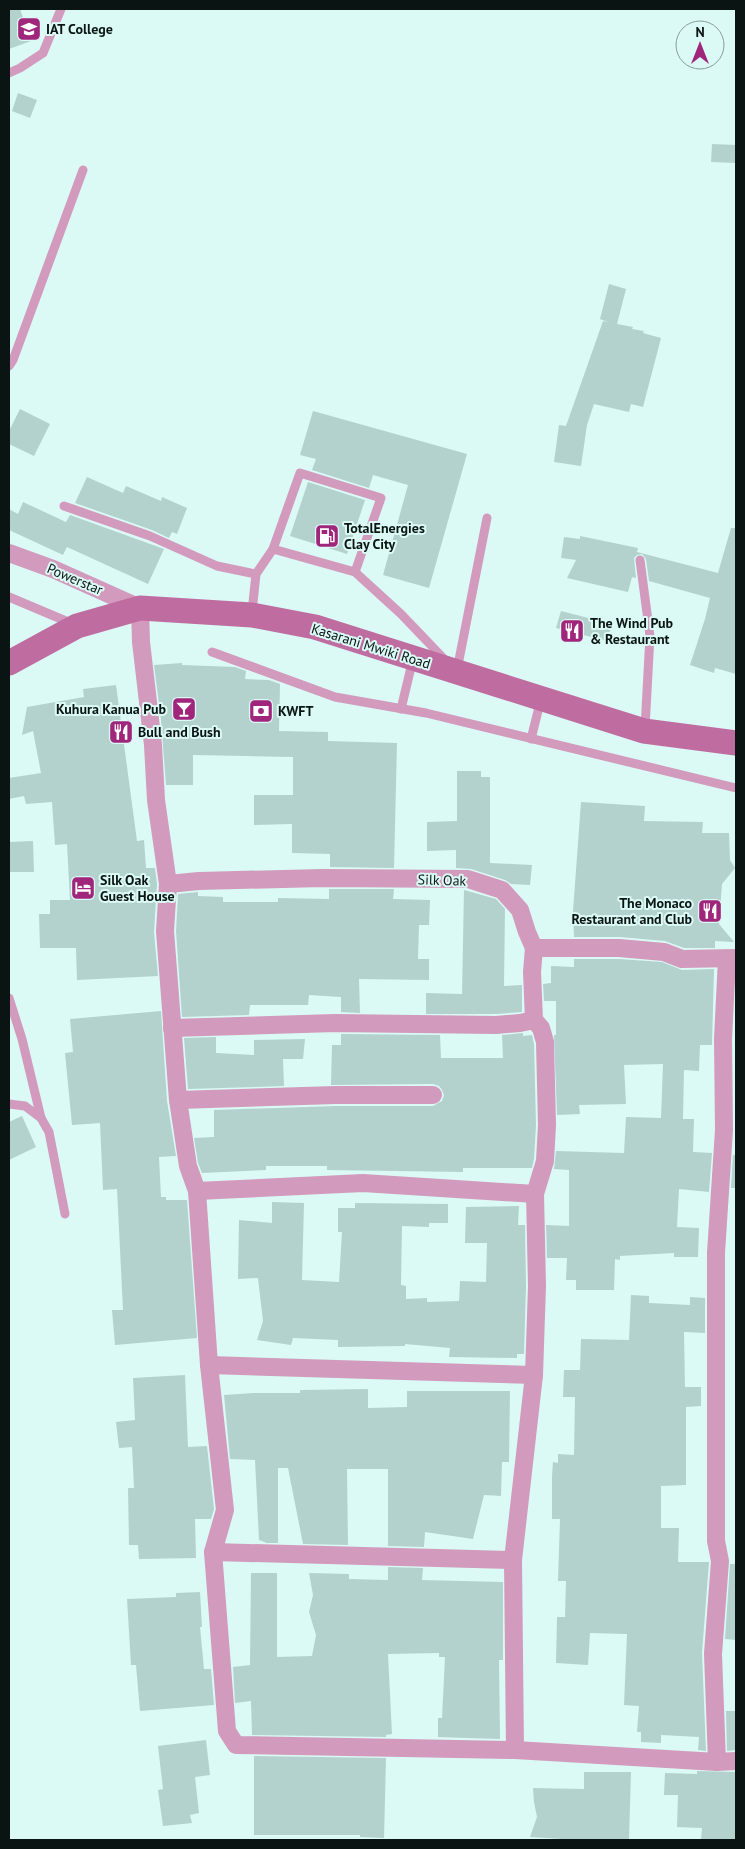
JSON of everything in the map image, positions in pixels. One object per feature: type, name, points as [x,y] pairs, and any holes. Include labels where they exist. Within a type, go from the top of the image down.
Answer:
[{"type":"main road","name":"Kasarani Mwiki Road","points":[[9,663],[77,626],[140,608],[252,615],[315,627],[644,731],[736,744]]},
{"type":"street","name":"Powerstar","points":[[9,554],[53,569],[140,608]]},
{"type":"street","points":[[140,608],[141,642],[153,745],[156,800],[168,884],[165,931],[178,1100],[188,1166],[197,1191],[209,1365],[225,1510],[212,1552],[227,1731],[236,1745],[514,1750],[717,1762],[736,1761]]},
{"type":"street","name":"Silk Oak","points":[[168,884],[198,881],[322,878],[468,879],[502,890],[520,910],[534,948]]},
{"type":"street","points":[[514,1750],[514,1560],[534,1374],[537,1286],[535,1194],[545,1161],[547,1125],[545,1042],[541,1028],[534,1020],[532,972],[534,948],[619,948],[664,952],[682,960],[731,959],[723,1039],[724,1130],[716,1253],[716,1541],[720,1561],[713,1654],[717,1762]]},
{"type":"street","points":[[172,1028],[335,1023],[496,1025],[534,1020]]},
{"type":"street","points":[[178,1100],[336,1095],[433,1095]]},
{"type":"street","points":[[197,1191],[363,1183],[535,1194]]},
{"type":"street","points":[[209,1365],[534,1374]]},
{"type":"street","points":[[212,1552],[514,1560]]},
{"type":"lane","points":[[9,73],[43,53],[61,9]]},
{"type":"lane","points":[[9,366],[13,360],[83,170]]},
{"type":"lane","points":[[252,615],[256,574],[273,549],[300,473],[381,498],[355,572]]},
{"type":"lane","points":[[64,506],[150,536],[217,566],[256,574]]},
{"type":"lane","points":[[457,673],[486,518]]},
{"type":"lane","points":[[273,549],[355,572],[401,614],[457,673]]},
{"type":"lane","points":[[640,560],[650,636],[644,731]]},
{"type":"lane","points":[[9,598],[77,626]]},
{"type":"lane","points":[[212,652],[335,697],[426,713],[736,788]]},
{"type":"lane","points":[[401,708],[413,659]]},
{"type":"lane","points":[[531,738],[541,699]]},
{"type":"lane","points":[[9,998],[22,1039],[41,1118],[49,1132],[65,1214]]},
{"type":"lane","points":[[9,1104],[25,1106],[41,1118]]},
{"type":"building","points":[[9,9],[20,9],[31,41],[9,49]]},
{"type":"building","points":[[18,93],[37,100],[30,118],[12,111]]},
{"type":"building","points":[[712,144],[736,145],[736,163],[711,162]]},
{"type":"building","points":[[609,284],[626,289],[617,324],[633,327],[632,329],[644,331],[643,333],[661,338],[643,407],[631,404],[629,412],[594,404],[587,425],[581,466],[554,462],[559,425],[566,426],[603,321],[608,322],[600,319]]},
{"type":"building","points":[[20,409],[50,424],[34,456],[9,444],[9,431]]},
{"type":"building","points":[[313,411],[467,454],[429,588],[383,575],[408,485],[373,475],[369,488],[312,470],[316,459],[300,455]]},
{"type":"building","points":[[87,477],[123,493],[126,486],[161,501],[162,497],[187,508],[177,534],[172,532],[169,538],[152,530],[75,503]]},
{"type":"building","points":[[308,482],[365,500],[347,554],[290,536]]},
{"type":"building","points":[[23,502],[66,522],[70,515],[164,549],[148,584],[67,547],[63,555],[9,530],[9,509],[18,514]]},
{"type":"building","points":[[731,528],[736,528],[736,674],[715,668],[714,673],[690,665],[710,598],[649,581],[646,559],[642,554],[634,558],[636,578],[632,577],[628,592],[567,578],[576,560],[561,558],[564,537],[580,539],[580,536],[638,548],[637,552],[718,573]]},
{"type":"building","points":[[561,611],[612,624],[607,641],[556,628]]},
{"type":"building","points":[[182,663],[182,665],[235,667],[246,671],[245,679],[269,680],[280,684],[279,731],[328,732],[328,741],[397,743],[394,868],[330,867],[330,854],[292,853],[292,824],[254,825],[254,795],[293,795],[293,757],[193,755],[193,785],[166,785],[154,665]]},
{"type":"building","points":[[116,685],[137,841],[144,840],[146,868],[155,868],[157,884],[154,932],[158,976],[77,980],[76,948],[40,948],[39,914],[50,914],[50,900],[70,900],[67,844],[55,845],[52,802],[26,804],[24,796],[9,799],[9,778],[41,773],[33,731],[22,735],[27,707],[84,697],[83,689]]},
{"type":"building","points":[[457,771],[481,771],[481,777],[490,777],[490,863],[532,865],[530,885],[511,884],[505,880],[471,869],[456,868],[456,850],[427,851],[427,822],[457,821]]},
{"type":"building","points":[[581,802],[645,806],[644,821],[703,822],[702,833],[729,833],[730,860],[735,868],[722,884],[719,924],[734,942],[715,941],[715,948],[684,948],[665,941],[620,937],[574,937],[573,911]]},
{"type":"building","points":[[33,841],[34,872],[9,872],[9,842]]},
{"type":"building","points":[[329,889],[394,889],[393,899],[430,900],[429,925],[419,925],[418,959],[429,959],[429,980],[359,979],[360,1013],[341,1012],[341,997],[309,995],[308,1005],[250,1005],[249,1015],[182,1017],[176,931],[178,894],[198,892],[198,896],[223,897],[223,902],[278,902],[278,898],[329,899]]},
{"type":"building","points":[[464,890],[496,899],[505,909],[504,986],[522,985],[522,1012],[426,1014],[426,993],[462,994]]},
{"type":"building","points":[[574,959],[619,959],[662,962],[682,970],[714,969],[712,1045],[700,1045],[699,1071],[684,1070],[683,1119],[694,1119],[693,1152],[712,1153],[709,1192],[679,1189],[677,1227],[699,1228],[698,1257],[674,1257],[674,1253],[620,1256],[620,1260],[615,1259],[614,1290],[576,1290],[576,1280],[566,1280],[567,1258],[547,1258],[546,1225],[569,1226],[569,1170],[554,1169],[556,1151],[624,1153],[626,1117],[661,1118],[663,1064],[624,1065],[626,1104],[579,1105],[580,1114],[557,1115],[554,1035],[556,1035],[556,1001],[544,1001],[543,984],[551,983],[551,966],[574,967]]},
{"type":"building","points":[[161,1011],[167,1101],[176,1156],[159,1157],[161,1197],[166,1197],[166,1200],[187,1200],[197,1338],[115,1345],[112,1310],[123,1310],[117,1189],[103,1190],[100,1123],[72,1125],[65,1053],[73,1052],[70,1019]]},
{"type":"building","points":[[523,1033],[523,1036],[532,1035],[534,1044],[536,1125],[532,1168],[463,1168],[463,1172],[327,1170],[327,1166],[266,1166],[266,1170],[202,1173],[198,1163],[194,1138],[214,1137],[214,1110],[336,1106],[433,1106],[442,1101],[444,1095],[442,1090],[439,1086],[433,1084],[331,1085],[332,1045],[341,1045],[341,1034],[440,1035],[441,1058],[503,1058],[502,1035]]},
{"type":"building","points":[[216,1037],[216,1053],[254,1055],[254,1040],[305,1039],[303,1059],[283,1059],[284,1086],[188,1089],[184,1038]]},
{"type":"building","points":[[22,1116],[36,1147],[9,1160],[9,1122]]},
{"type":"building","points":[[733,1155],[736,1155],[736,1188],[731,1188]]},
{"type":"building","points":[[272,1202],[304,1203],[302,1280],[339,1282],[342,1232],[338,1232],[338,1208],[355,1208],[355,1203],[448,1204],[448,1223],[429,1223],[429,1227],[402,1226],[401,1285],[406,1286],[406,1299],[427,1298],[427,1302],[459,1301],[460,1281],[486,1282],[487,1243],[465,1243],[466,1207],[519,1206],[518,1225],[525,1225],[524,1354],[517,1354],[517,1358],[449,1357],[450,1348],[405,1344],[405,1346],[338,1347],[338,1340],[293,1338],[291,1345],[257,1340],[263,1321],[258,1278],[238,1279],[239,1220],[272,1223]]},
{"type":"building","points":[[631,1295],[649,1296],[649,1303],[690,1305],[690,1297],[705,1298],[705,1333],[684,1332],[685,1387],[701,1387],[701,1406],[686,1407],[686,1485],[661,1486],[661,1528],[679,1528],[678,1562],[709,1562],[702,1653],[706,1751],[698,1750],[699,1737],[661,1735],[661,1743],[641,1742],[641,1732],[637,1732],[639,1706],[624,1705],[627,1634],[590,1633],[588,1665],[556,1663],[557,1617],[565,1617],[566,1581],[558,1581],[560,1519],[552,1519],[553,1462],[558,1463],[558,1454],[574,1455],[575,1397],[563,1397],[564,1370],[580,1370],[581,1339],[629,1340]]},
{"type":"building","points":[[185,1375],[188,1447],[207,1446],[214,1509],[211,1519],[195,1519],[196,1558],[139,1559],[138,1545],[129,1545],[128,1488],[134,1488],[132,1447],[119,1448],[116,1422],[135,1420],[133,1378]]},
{"type":"building","points":[[368,1389],[368,1408],[407,1407],[407,1391],[510,1391],[509,1462],[502,1462],[501,1496],[484,1495],[473,1539],[425,1532],[424,1547],[388,1546],[388,1469],[347,1469],[348,1545],[303,1544],[288,1468],[278,1468],[278,1543],[267,1543],[259,1540],[255,1460],[230,1459],[224,1395],[300,1393],[300,1390]]},
{"type":"building","points":[[730,1564],[736,1564],[736,1640],[725,1639]]},
{"type":"building","points":[[388,1567],[423,1568],[422,1580],[503,1582],[503,1660],[499,1660],[500,1739],[438,1737],[438,1718],[442,1718],[445,1657],[439,1657],[439,1653],[388,1654],[392,1734],[386,1735],[386,1737],[252,1735],[251,1701],[235,1703],[233,1667],[250,1665],[251,1573],[277,1573],[277,1657],[312,1656],[316,1635],[309,1612],[313,1595],[309,1573],[349,1574],[349,1579],[388,1580]]},
{"type":"building","points":[[200,1592],[202,1627],[200,1627],[204,1669],[211,1669],[214,1705],[140,1711],[136,1665],[131,1665],[127,1599],[176,1597],[176,1593]]},
{"type":"building","points":[[726,1711],[736,1711],[736,1750],[727,1751]]},
{"type":"building","points":[[206,1740],[210,1775],[195,1777],[199,1813],[190,1815],[192,1823],[163,1826],[158,1790],[163,1789],[158,1746]]},
{"type":"building","points":[[254,1756],[386,1758],[384,1838],[360,1837],[360,1835],[254,1835]]},
{"type":"building","points":[[697,1771],[736,1772],[736,1840],[701,1840],[702,1828],[677,1827],[678,1795],[664,1795],[665,1773],[697,1774]]},
{"type":"building","points":[[584,1772],[631,1772],[629,1840],[579,1840],[530,1837],[537,1817],[533,1788],[584,1789]]},
{"type":"place","name":"IAT College","points":[[29,29]]},
{"type":"place","name":"TotalEnergies Clay City","points":[[327,536]]},
{"type":"place","name":"The Wind Pub & Restaurant","points":[[572,631]]},
{"type":"place","name":"Kuhura Kanua Pub","points":[[184,709]]},
{"type":"place","name":"KWFT","points":[[261,711]]},
{"type":"place","name":"Bull and Bush","points":[[121,732]]},
{"type":"place","name":"Silk Oak Guest House","points":[[83,888]]},
{"type":"place","name":"The Monaco Restaurant and Club","points":[[710,911]]}]
